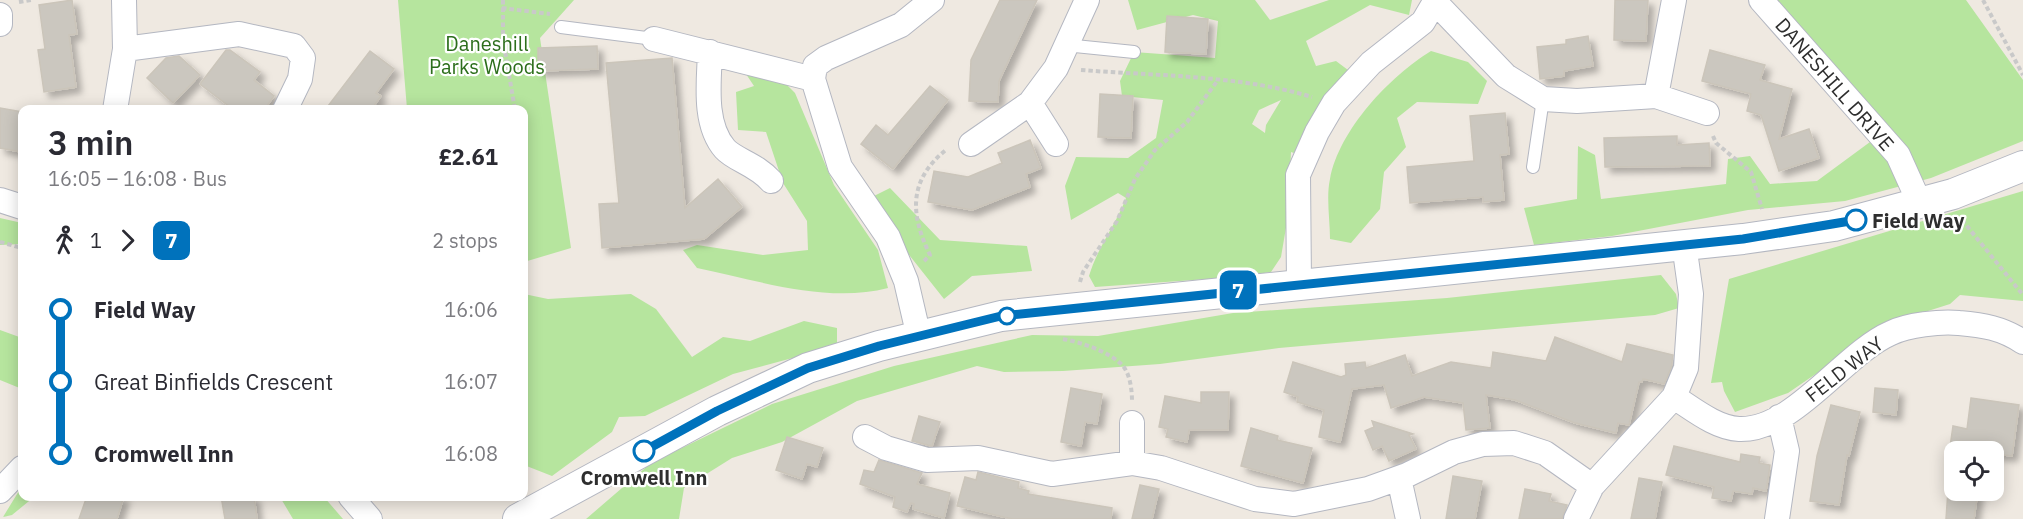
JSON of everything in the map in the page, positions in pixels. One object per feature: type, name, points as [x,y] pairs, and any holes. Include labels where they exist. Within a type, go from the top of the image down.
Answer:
[{"type":"street","points":[[116,105],[125,49],[124,0]]},
{"type":"street","points":[[919,337],[906,281],[888,237],[840,167],[813,79],[815,66],[901,25],[933,0]]},
{"type":"street","points":[[972,144],[1030,103],[1056,68],[1087,0]]},
{"type":"street","points":[[1656,96],[1674,0]]},
{"type":"street","name":"DANESHILL DRIVE","points":[[1761,0],[1898,155],[1920,204]]},
{"type":"street","points":[[1299,284],[1299,175],[1317,132],[1334,103],[1371,63],[1423,22],[1436,2],[1506,76],[1543,99],[1577,101],[1656,96],[1707,113]]},
{"type":"street","points":[[0,15],[0,24]]},
{"type":"street","points":[[125,49],[239,34],[294,46],[303,58],[300,79],[287,105]]},
{"type":"street","points":[[654,39],[813,79]]},
{"type":"street","points":[[710,52],[709,105],[716,130],[725,149],[760,168],[771,181]]},
{"type":"street","points":[[1030,103],[1056,144]]},
{"type":"street","points":[[518,519],[546,510],[717,411],[808,368],[1001,316],[1834,226],[1920,204],[2023,166]]},
{"type":"street","points":[[0,200],[18,206]]},
{"type":"street","points":[[1576,519],[1592,486],[1674,397],[1686,368],[1691,294],[1684,244]]},
{"type":"street","name":"FELD WAY","points":[[1674,397],[1731,428],[1756,427],[1800,405],[1849,363],[1891,332],[1944,321],[1986,325],[2008,332],[2023,342]]},
{"type":"street","points":[[1777,519],[1787,451],[1779,417]]},
{"type":"street","points":[[1132,423],[1132,463]]},
{"type":"street","points":[[865,437],[886,448],[927,460],[978,458],[1052,474],[1132,463],[1161,468],[1255,499],[1294,504],[1368,489],[1399,478],[1454,452],[1483,444],[1514,443],[1545,453],[1592,486]]},
{"type":"street","points":[[0,491],[18,472]]},
{"type":"street","points":[[1399,478],[1407,519]]},
{"type":"street","points":[[354,501],[370,519]]},
{"type":"lane","points":[[561,27],[654,39]]},
{"type":"lane","points":[[1065,45],[1134,52]]},
{"type":"lane","points":[[1533,167],[1543,99]]},
{"type":"path","points":[[503,0],[503,39],[514,105]]},
{"type":"path","points":[[1983,0],[2023,75]]},
{"type":"path","points":[[502,8],[546,13]]},
{"type":"path","points":[[1056,68],[1218,80],[1291,91],[1334,103]]},
{"type":"path","points":[[1079,306],[1078,291],[1083,272],[1117,221],[1135,179],[1155,150],[1187,122],[1218,80]]},
{"type":"path","points":[[1707,113],[1716,143],[1751,172],[1759,194],[1764,219]]},
{"type":"path","points":[[906,281],[930,255],[918,232],[914,210],[918,192],[932,161],[951,146],[972,144]]},
{"type":"path","points":[[1959,217],[2023,295]]},
{"type":"path","points":[[0,242],[18,247]]},
{"type":"path","points":[[1052,337],[1085,343],[1123,365],[1132,388],[1132,423]]},
{"type":"green space","name":"Daneshill Parks Woods","points":[[398,0],[574,0],[540,38],[571,248],[528,261],[528,105],[407,105]]},
{"type":"green space","points":[[1128,0],[1255,0],[1270,20],[1329,0],[1412,0],[1409,15],[1370,5],[1306,41],[1316,66],[1336,61],[1348,70],[1297,154],[1291,152],[1288,216],[1281,257],[1271,272],[1236,277],[1095,287],[1089,276],[1126,198],[1118,193],[1071,220],[1065,186],[1076,157],[1128,158],[1156,138],[1163,100],[1122,96],[1120,81],[1134,52],[1215,58],[1218,21],[1193,15],[1137,30]],"holes":[[[1281,100],[1266,125],[1265,133],[1252,124],[1259,110]]]},
{"type":"green space","points":[[1749,0],[1966,0],[2023,80],[2023,141],[1931,178],[1845,201],[1748,210],[1612,236],[1534,245],[1524,208],[1577,199],[1578,146],[1595,155],[1601,199],[1726,184],[1728,159],[1750,156],[1770,184],[1817,181],[1870,142]]},
{"type":"green space","points":[[1431,51],[1468,62],[1487,81],[1478,104],[1417,102],[1397,118],[1406,147],[1384,172],[1380,209],[1351,243],[1330,239],[1328,201],[1330,179],[1335,160],[1344,142],[1368,106],[1383,90]]},
{"type":"green space","points":[[744,71],[779,77],[795,93],[834,185],[878,250],[888,288],[841,293],[816,292],[767,284],[697,268],[683,250],[697,245],[763,255],[808,250],[807,221],[783,183],[766,132],[738,130],[736,92],[754,86]]},
{"type":"green space","points":[[890,188],[940,240],[1027,246],[1032,271],[972,276],[944,299],[906,251],[874,196]]},
{"type":"green space","points":[[2023,191],[2023,301],[1960,295],[1950,304],[1890,323],[1788,393],[1735,412],[1722,382],[1711,383],[1729,279]]},
{"type":"green space","points":[[0,218],[18,222],[18,244],[0,245]]},
{"type":"green space","points":[[1661,275],[1676,294],[1679,308],[1655,315],[1279,348],[1160,364],[1063,371],[1004,372],[977,366],[857,401],[782,442],[732,458],[684,488],[679,519],[586,519],[651,463],[772,404],[894,366],[1032,335],[1098,336],[1233,313],[1447,298]]},
{"type":"green space","points":[[631,294],[656,309],[692,357],[723,337],[750,341],[804,321],[837,328],[837,346],[733,374],[645,416],[619,417],[612,432],[552,476],[528,467],[528,295],[548,299]]},
{"type":"green space","points":[[0,330],[18,337],[18,387],[0,380]]},
{"type":"green space","points":[[18,493],[18,501],[29,501],[12,515],[3,517]]},
{"type":"green space","points":[[282,501],[327,501],[343,519],[293,519]]},
{"type":"building","points":[[72,0],[77,34],[69,35],[76,87],[44,92],[38,50],[45,49],[39,5]]},
{"type":"building","points":[[1000,0],[1037,0],[999,81],[998,102],[969,101],[971,60]]},
{"type":"building","points":[[1615,0],[1648,0],[1646,41],[1614,40]]},
{"type":"building","points":[[1167,16],[1208,19],[1206,54],[1165,52]]},
{"type":"building","points":[[1588,36],[1593,66],[1564,71],[1564,76],[1540,79],[1537,47],[1566,44],[1566,40]]},
{"type":"building","points":[[597,46],[598,69],[538,71],[538,48]]},
{"type":"building","points":[[226,50],[230,50],[260,72],[254,80],[274,96],[268,105],[227,105],[200,84]]},
{"type":"building","points":[[1710,50],[1765,65],[1760,80],[1792,89],[1779,139],[1809,129],[1819,158],[1779,171],[1761,115],[1747,111],[1751,94],[1702,81]]},
{"type":"building","points":[[370,51],[394,69],[376,93],[381,96],[375,105],[329,105]]},
{"type":"building","points":[[179,56],[200,75],[173,103],[147,78],[166,58]]},
{"type":"building","points":[[672,58],[685,208],[718,179],[742,207],[704,239],[602,248],[599,204],[619,203],[606,63]]},
{"type":"building","points":[[930,86],[948,100],[893,169],[861,144],[876,125],[888,135]]},
{"type":"building","points":[[1100,94],[1133,96],[1131,138],[1098,137]]},
{"type":"building","points":[[0,108],[18,111],[18,151],[0,148]]},
{"type":"building","points":[[1505,113],[1509,154],[1500,155],[1504,200],[1483,202],[1483,197],[1410,203],[1407,167],[1474,161],[1470,116]]},
{"type":"building","points":[[1677,136],[1677,145],[1709,143],[1710,166],[1605,167],[1604,138]]},
{"type":"building","points":[[1030,140],[1041,168],[1026,174],[1030,187],[972,210],[928,202],[934,171],[968,177],[1002,163],[998,153]]},
{"type":"building","points":[[1555,337],[1622,362],[1627,344],[1673,355],[1671,368],[1664,384],[1643,379],[1639,382],[1629,425],[1618,423],[1616,433],[1575,423],[1515,400],[1486,395],[1490,428],[1466,430],[1463,403],[1424,397],[1391,408],[1384,385],[1352,389],[1340,442],[1319,437],[1324,410],[1297,402],[1298,397],[1284,392],[1293,362],[1341,377],[1346,375],[1345,364],[1365,362],[1366,368],[1405,355],[1412,376],[1451,362],[1491,368],[1493,352],[1546,361]]},
{"type":"building","points":[[1071,388],[1102,394],[1097,424],[1085,422],[1081,446],[1061,442]]},
{"type":"building","points":[[1875,388],[1898,390],[1896,415],[1873,412]]},
{"type":"building","points":[[1201,392],[1229,392],[1228,430],[1189,430],[1187,442],[1166,437],[1168,429],[1159,427],[1165,396],[1201,403]]},
{"type":"building","points":[[1971,398],[2019,405],[2012,456],[2004,455],[2004,441],[1951,441],[1953,426],[1967,429]]},
{"type":"building","points":[[1831,405],[1860,412],[1849,456],[1847,455],[1839,505],[1810,501],[1817,456]]},
{"type":"building","points":[[919,416],[940,422],[932,446],[912,441]]},
{"type":"building","points":[[1372,421],[1413,434],[1409,435],[1416,449],[1389,461],[1382,446],[1373,450],[1365,431],[1374,427]]},
{"type":"building","points":[[1251,428],[1278,436],[1277,440],[1312,448],[1303,483],[1241,466]]},
{"type":"building","points":[[787,437],[823,448],[817,467],[807,464],[802,479],[776,470]]},
{"type":"building","points":[[1674,446],[1740,462],[1741,454],[1760,457],[1759,463],[1770,465],[1766,491],[1753,488],[1752,494],[1733,491],[1731,501],[1712,498],[1714,487],[1666,475]]},
{"type":"building","points":[[879,460],[922,473],[917,484],[950,493],[944,518],[913,509],[914,504],[911,503],[907,512],[893,507],[895,497],[860,484],[864,470],[874,472]]},
{"type":"building","points":[[978,472],[1019,482],[1018,488],[1029,491],[1028,494],[1112,508],[1111,519],[1012,519],[957,506],[965,477],[976,480]]},
{"type":"building","points":[[1453,476],[1482,481],[1475,519],[1446,519]]},
{"type":"building","points":[[1639,478],[1662,482],[1655,519],[1631,519]]},
{"type":"building","points":[[1140,485],[1159,489],[1152,519],[1132,519]]},
{"type":"building","points":[[1525,489],[1551,494],[1549,501],[1567,505],[1562,519],[1519,519]]},
{"type":"building","points":[[85,501],[122,501],[117,519],[79,519]]},
{"type":"building","points":[[222,501],[255,501],[257,519],[225,519]]},
{"type":"building","points":[[1947,501],[1976,501],[1974,519],[1946,519]]},
{"type":"bus line","name":"7","points":[[644,451],[717,411],[808,368],[879,346],[1001,316],[1079,306],[1743,239],[1834,226],[1856,220]]},
{"type":"place","name":"Field Way","points":[[1856,220]]},
{"type":"place","name":"Cromwell Inn","points":[[644,451]]}]
